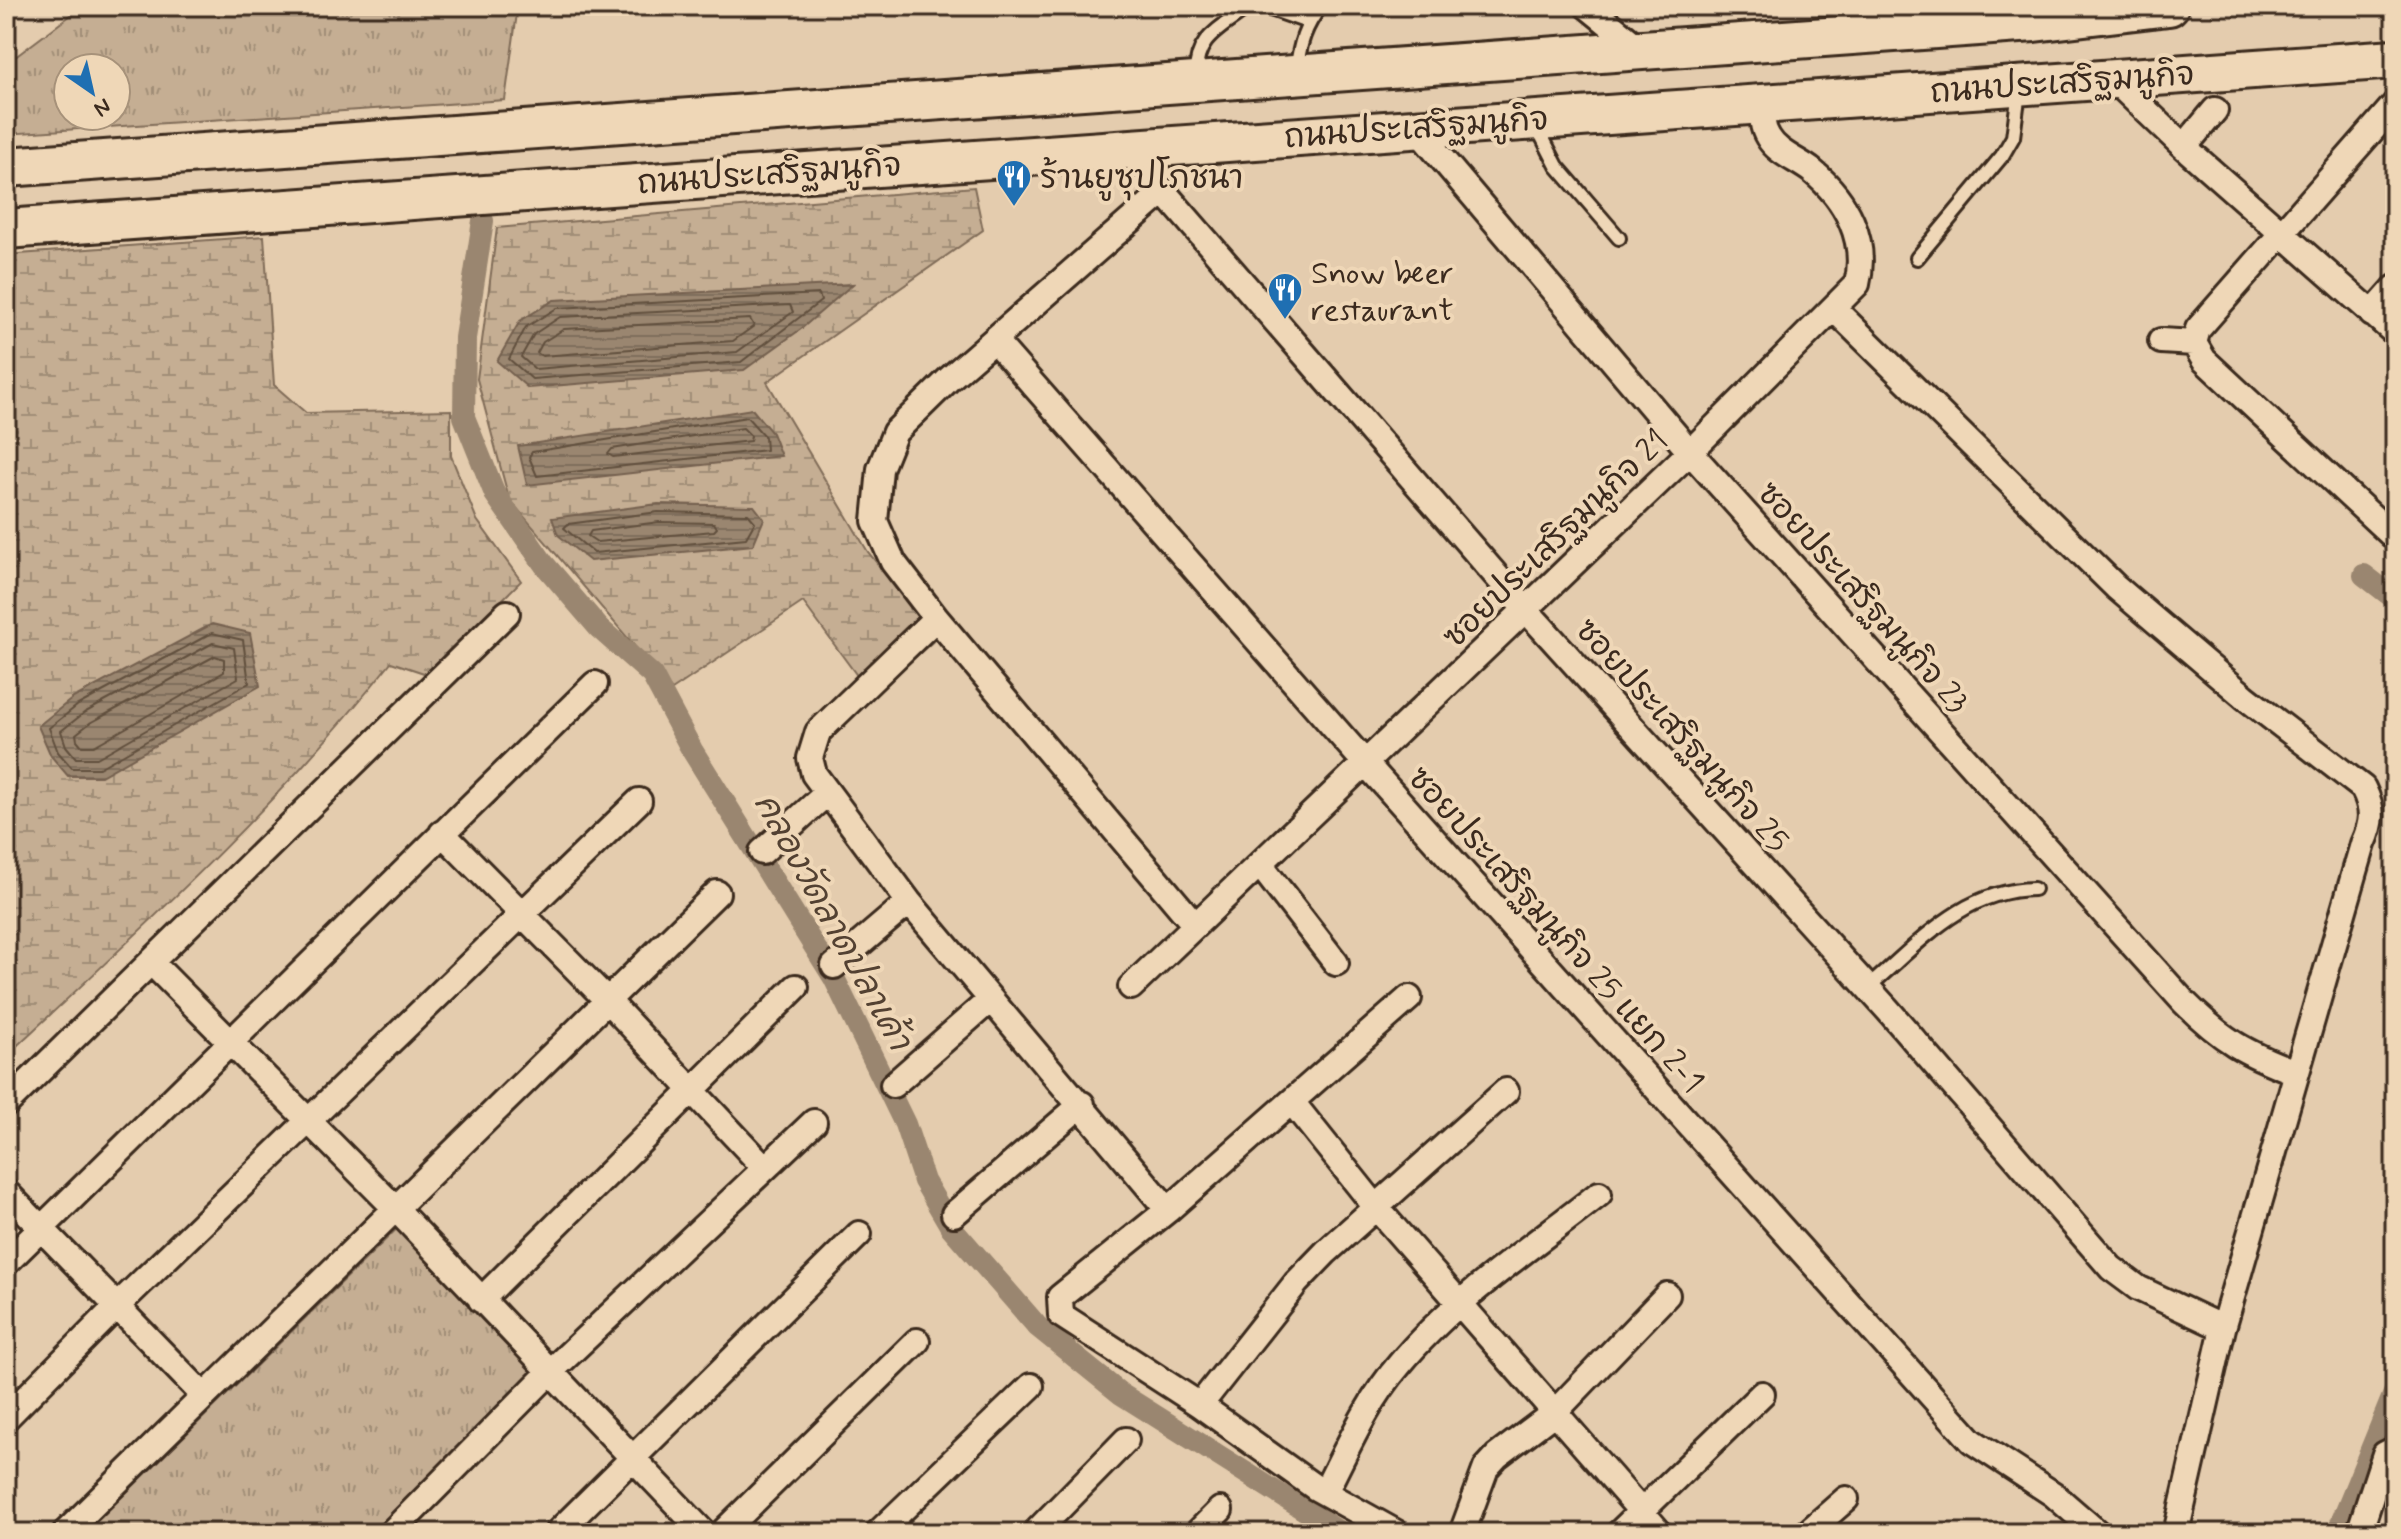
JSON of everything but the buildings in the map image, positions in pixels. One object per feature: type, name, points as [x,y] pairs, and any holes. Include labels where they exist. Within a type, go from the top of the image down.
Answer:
[{"type":"main road","name":"ถนนประเสริฐมนูกิจ","points":[[6,167],[1641,50],[2027,14],[2169,6]]},
{"type":"main road","name":"ถนนประเสริฐมนูกิจ","points":[[6,229],[1762,101],[2395,59]]},
{"type":"street","points":[[1587,6],[1641,50]]},
{"type":"street","points":[[2113,79],[2184,147],[2395,333]]},
{"type":"street","name":"ซอยประเสริฐมนูกิจ 21","points":[[1131,987],[1367,765],[1835,310],[1857,284],[1863,261],[1857,233],[1843,203],[1812,171],[1769,139],[1763,125],[1762,101]]},
{"type":"street","points":[[2395,104],[2198,329],[2194,343],[2204,360],[2395,538]]},
{"type":"street","points":[[2184,147],[2215,110]]},
{"type":"street","name":"ซอยประเสริฐมนูกิจ 23","points":[[1416,128],[1690,452],[2205,1023],[2216,1034],[2255,1057],[2295,1072]]},
{"type":"street","name":"ซอยประเสริฐมนูกิจ 25","points":[[1125,147],[1526,610],[1867,988],[2111,1268],[2138,1288],[2223,1328]]},
{"type":"street","points":[[1162,193],[994,340],[895,432],[880,469],[875,521],[881,542],[936,618],[1195,925]]},
{"type":"street","points":[[2372,314],[2395,288]]},
{"type":"street","points":[[1835,310],[2116,587],[2245,697],[2363,788],[2371,804],[2373,822],[2363,844],[2295,1072],[2223,1328],[2176,1533]]},
{"type":"street","name":"ซอยประเสริฐมนูกิจ 25 แยก 2-1","points":[[994,340],[1367,765],[1972,1441],[2053,1494],[2098,1533]]},
{"type":"street","points":[[2161,341],[2194,343]]},
{"type":"street","points":[[6,1104],[507,613]]},
{"type":"street","points":[[936,618],[818,732],[810,758],[814,774],[909,902],[1082,1104],[1168,1210]]},
{"type":"street","points":[[6,1263],[595,684]]},
{"type":"street","points":[[762,852],[827,793]]},
{"type":"street","points":[[6,1418],[116,1307],[309,1124],[639,801]]},
{"type":"street","points":[[442,833],[608,1001],[765,1168]]},
{"type":"street","points":[[1261,866],[1336,963]]},
{"type":"street","points":[[65,1533],[717,893]]},
{"type":"street","points":[[834,966],[909,902]]},
{"type":"street","points":[[151,962],[396,1209],[704,1533]]},
{"type":"street","points":[[481,1300],[796,987]]},
{"type":"street","points":[[1397,1533],[1325,1492],[1200,1405],[1061,1315],[1058,1308],[1060,1297],[1168,1210],[1409,998]]},
{"type":"street","points":[[893,1085],[990,1000]]},
{"type":"street","points":[[1200,1405],[1296,1283],[1375,1206],[1506,1091]]},
{"type":"street","points":[[1292,1102],[1375,1206],[1660,1533]]},
{"type":"street","points":[[954,1214],[1082,1104]]},
{"type":"street","points":[[391,1533],[549,1373],[814,1122]]},
{"type":"street","points":[[6,1192],[204,1396]]},
{"type":"street","points":[[1325,1492],[1373,1401],[1399,1364],[1460,1304],[1599,1194]]},
{"type":"street","points":[[557,1533],[859,1234]]},
{"type":"street","points":[[1462,1533],[1486,1468],[1512,1442],[1555,1412],[1667,1295]]},
{"type":"street","points":[[722,1533],[917,1341]]},
{"type":"street","points":[[878,1533],[1031,1386]]},
{"type":"street","points":[[1619,1533],[1762,1394]]},
{"type":"street","points":[[1035,1533],[1126,1440]]},
{"type":"street","points":[[2359,1533],[2385,1454],[2395,1449]]},
{"type":"street","points":[[1807,1533],[1846,1499]]},
{"type":"street","points":[[1197,1533],[1220,1510]]},
{"type":"lane","points":[[1196,81],[1197,52],[1206,39],[1250,6]]},
{"type":"lane","points":[[1262,6],[1308,22]]},
{"type":"lane","points":[[1296,74],[1308,22],[1321,6]]},
{"type":"lane","points":[[1917,258],[2013,137],[2020,84]]},
{"type":"lane","points":[[1533,119],[1557,166],[1619,238]]},
{"type":"lane","points":[[1867,988],[1965,905],[2005,890],[2034,889]]},
{"type":"green space","points":[[83,6],[518,6],[505,100],[132,125],[132,52],[52,52],[52,131],[6,134],[6,64]]},
{"type":"green space","points":[[974,187],[983,230],[767,382],[868,552],[937,638],[872,696],[803,602],[672,690],[509,499],[477,379],[497,228]]},
{"type":"green space","points":[[264,236],[274,385],[306,413],[451,410],[451,456],[477,520],[521,581],[427,674],[391,662],[255,817],[6,1056],[6,255]]},
{"type":"green space","points":[[413,1213],[565,1370],[400,1533],[85,1533]]},
{"type":"water","points":[[853,284],[801,329],[744,370],[528,388],[497,361],[520,321],[554,300]]},
{"type":"water","points":[[752,409],[772,433],[781,456],[527,485],[518,446]]},
{"type":"water","points":[[658,504],[754,506],[764,519],[753,545],[590,561],[558,535],[552,518]]},
{"type":"water","points":[[212,624],[250,633],[260,686],[101,776],[68,776],[51,756],[38,726],[73,698]]},
{"type":"waterway","name":"คลองวัดลาดปลาเค้า","points":[[483,221],[465,338],[464,417],[495,494],[544,564],[599,628],[652,675],[692,750],[834,978],[905,1124],[924,1181],[951,1227],[1038,1327],[1121,1394],[1341,1533]]},
{"type":"waterway","points":[[2364,575],[2395,599]]},
{"type":"waterway","points":[[2337,1533],[2395,1391]]},
{"type":"place","name":"ร้านยูซุปโภชนา","points":[[1014,208]]},
{"type":"place","name":"Snow beer restaurant","points":[[1285,321]]}]
